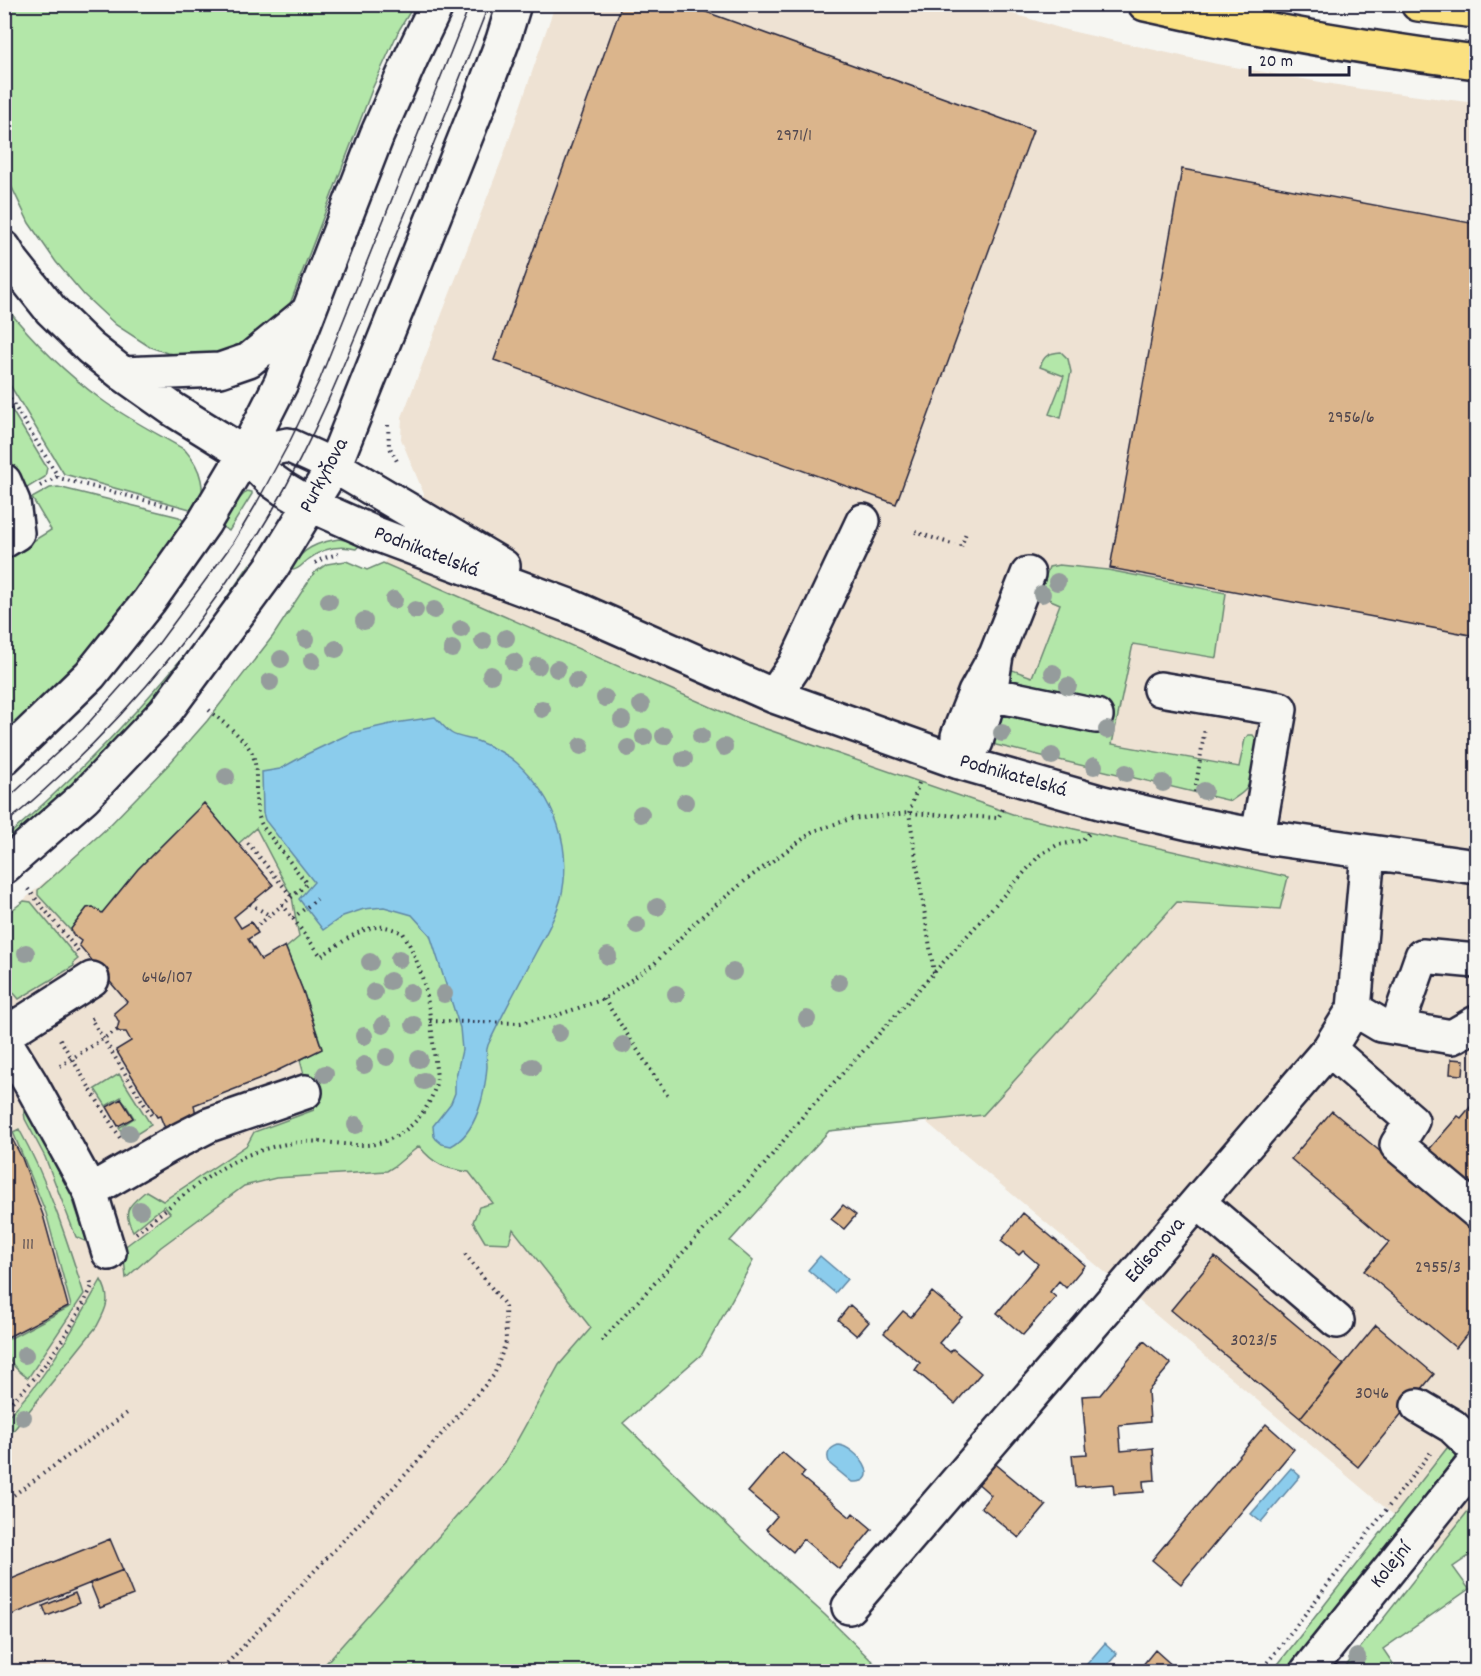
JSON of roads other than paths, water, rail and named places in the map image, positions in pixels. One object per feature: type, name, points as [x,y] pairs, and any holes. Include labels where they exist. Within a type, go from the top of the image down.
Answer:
[{"type":"highway","points":[[1145,4],[1368,48],[1476,62]]},
{"type":"highway","points":[[1418,4],[1476,11]]},
{"type":"street","points":[[4,758],[90,675],[149,601],[204,523],[245,454],[281,383],[378,135],[437,4]]},
{"type":"street","points":[[412,56],[450,4]]},
{"type":"street","points":[[478,106],[498,4]]},
{"type":"street","name":"Purkyňova","points":[[14,875],[165,712],[272,567],[297,497],[334,466],[478,106],[514,4]]},
{"type":"street","name":"Podnikatelská","points":[[4,248],[51,310],[90,348],[123,374],[174,410],[245,454],[270,480],[297,497],[376,534],[572,607],[774,696],[959,762],[1103,803],[1258,836],[1476,867]]},
{"type":"street","points":[[123,374],[220,370],[249,360],[309,311]]},
{"type":"street","name":"Podnikatelská","points":[[245,454],[288,445],[334,466],[572,607]]},
{"type":"street","points":[[4,481],[12,502],[17,533],[4,541]]},
{"type":"street","points":[[774,696],[795,665],[862,521]]},
{"type":"street","points":[[959,762],[958,736],[975,693],[996,655],[1028,574]]},
{"type":"street","points":[[959,762],[976,742],[990,694],[996,655]]},
{"type":"street","points":[[1160,689],[1280,709],[1258,836]]},
{"type":"street","points":[[990,694],[1096,716]]},
{"type":"street","name":"Edisonova","points":[[849,1607],[1329,1049],[1354,1009],[1368,853]]},
{"type":"street","points":[[1397,1027],[1422,956],[1476,961]]},
{"type":"street","points":[[86,967],[4,1038],[90,1191],[99,1265]]},
{"type":"street","points":[[1354,1009],[1381,1025],[1452,1037],[1476,1023]]},
{"type":"street","points":[[1329,1049],[1412,1121],[1396,1144],[1476,1211]]},
{"type":"street","points":[[90,1191],[209,1125],[305,1092]]},
{"type":"street","points":[[1198,1202],[1337,1321]]},
{"type":"street","points":[[1418,1406],[1452,1426],[1476,1449]]},
{"type":"street","name":"Kolejní","points":[[1306,1671],[1476,1461]]},
{"type":"water","points":[[435,717],[454,735],[482,743],[508,756],[530,777],[542,792],[558,824],[565,860],[561,898],[556,912],[488,1045],[486,1077],[478,1111],[467,1132],[451,1146],[442,1144],[436,1139],[433,1126],[451,1103],[455,1093],[455,1081],[462,1050],[460,1028],[430,935],[412,915],[384,907],[364,909],[343,916],[323,930],[299,899],[314,882],[265,820],[263,813],[262,772],[280,769],[351,733]]},
{"type":"water","points":[[820,1256],[847,1279],[835,1293],[808,1270]]},
{"type":"water","points":[[838,1445],[852,1451],[864,1465],[867,1471],[862,1481],[852,1482],[830,1464],[829,1452]]},
{"type":"water","points":[[1291,1468],[1300,1476],[1261,1522],[1251,1514]]},
{"type":"water","points":[[1105,1643],[1117,1654],[1102,1671],[1081,1671]]},
{"type":"tram line","points":[[4,802],[83,729],[156,647],[233,543],[255,506],[320,379],[470,4]]},
{"type":"tram line","points":[[4,825],[81,756],[151,680],[215,599],[271,513],[318,422],[345,360],[489,4]]}]
